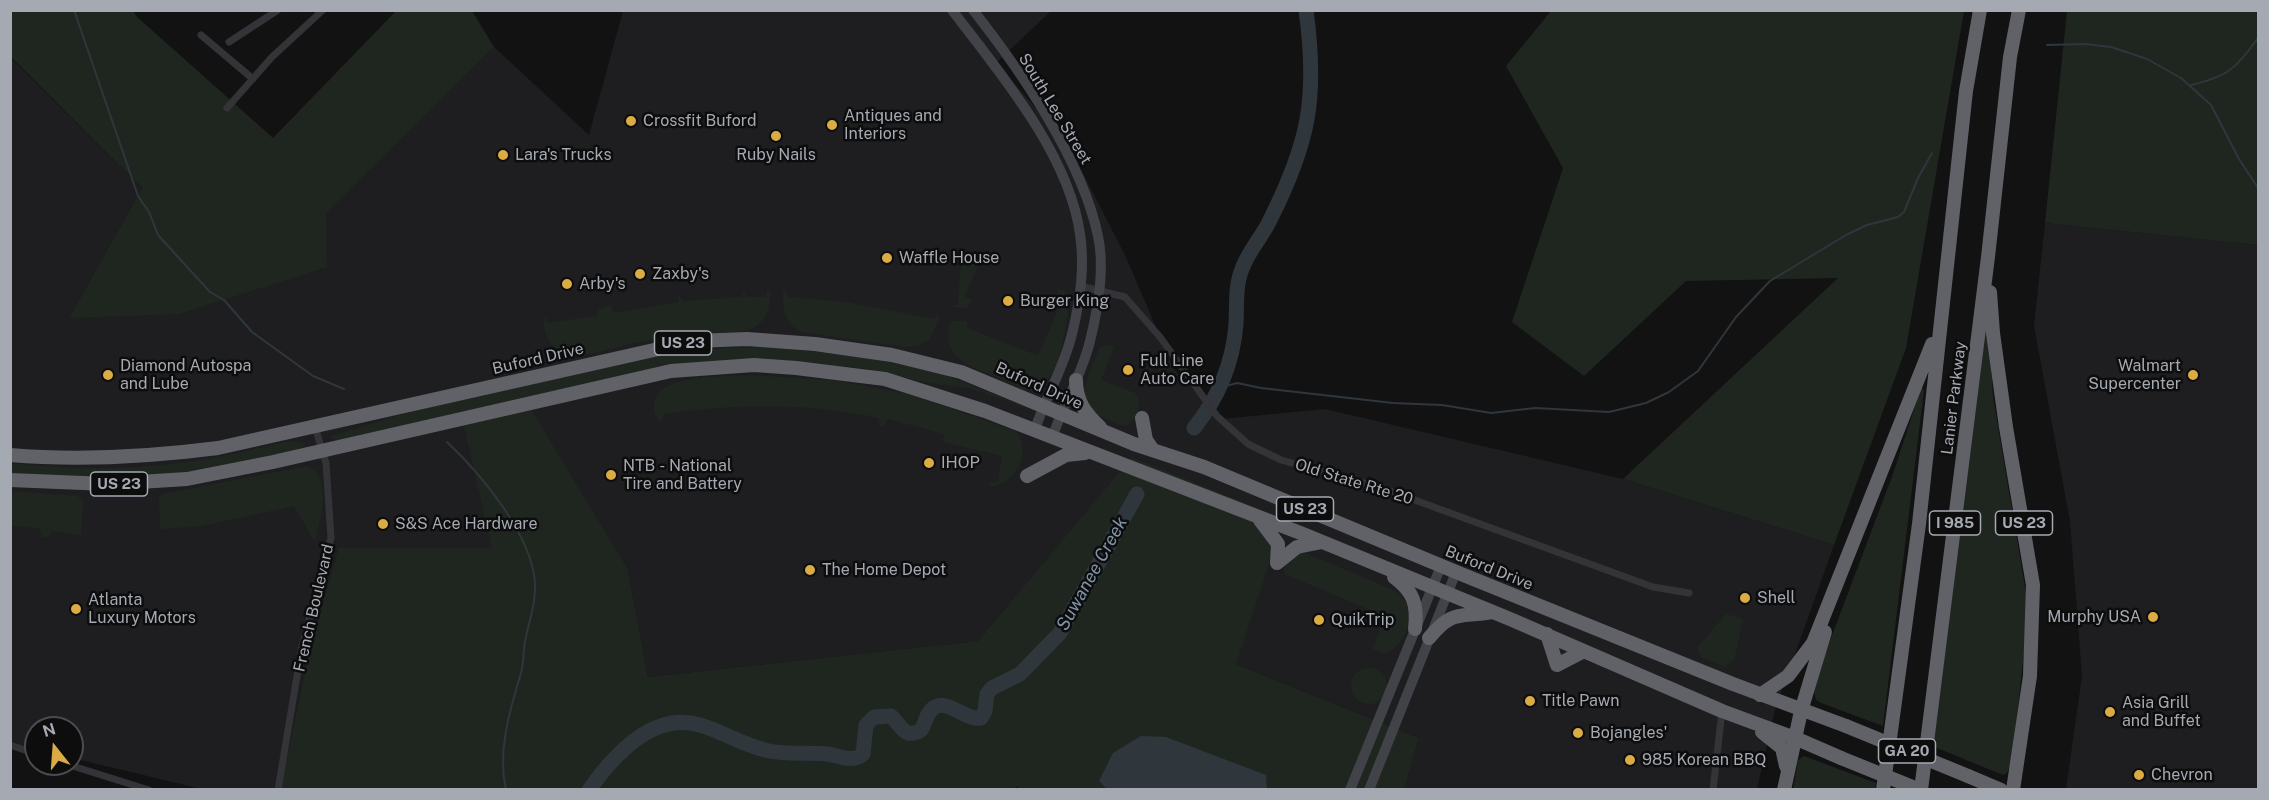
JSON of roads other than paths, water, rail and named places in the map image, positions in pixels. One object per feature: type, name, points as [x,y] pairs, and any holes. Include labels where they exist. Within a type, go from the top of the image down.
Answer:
[{"type":"highway","name":"Lanier Parkway","points":[[1883,789],[1919,524],[1938,328],[1966,91],[1980,10]]},
{"type":"highway","name":"Lanier Parkway","points":[[1921,789],[1988,257],[2010,57],[2019,10]]},
{"type":"highway","name":"US 23","points":[[1988,257],[1993,333],[2033,585],[2030,676],[2013,789]]},
{"type":"highway","points":[[1760,695],[1788,676],[1814,643],[1938,328]]},
{"type":"highway","name":"Buford Drive","points":[[10,455],[75,459],[150,457],[218,448],[667,345],[720,339],[815,345],[922,361],[990,382],[1060,414],[1229,477],[1441,566],[1760,695],[1846,726],[2001,789]]},
{"type":"highway","name":"US 23","points":[[10,480],[65,484],[148,483],[187,479],[323,451],[671,371],[754,365],[885,379],[927,391],[1257,516],[1547,634],[1722,711],[1921,789]]},
{"type":"highway","points":[[1076,380],[1076,390],[1085,412],[1110,434],[1132,428],[1142,418],[1146,440],[1153,450]]},
{"type":"highway","points":[[1026,476],[1066,455],[1090,452]]},
{"type":"highway","points":[[1257,516],[1273,534],[1278,544],[1277,563],[1297,547],[1322,542]]},
{"type":"highway","points":[[1378,565],[1407,586],[1414,598],[1417,612],[1415,629]]},
{"type":"highway","points":[[1786,783],[1801,711],[1834,595]]},
{"type":"highway","points":[[1429,638],[1443,621],[1459,615],[1493,612]]},
{"type":"highway","points":[[1547,634],[1557,665],[1584,651]]},
{"type":"highway","points":[[1740,718],[1777,741],[1786,758],[1786,783]]},
{"type":"main road","name":"South Lee Street","points":[[952,10],[1003,78],[1047,146],[1068,189],[1080,232],[1082,258],[1080,286],[1072,335],[1060,371],[1042,406],[1034,432]]},
{"type":"main road","name":"South Lee Street","points":[[973,10],[1030,93],[1066,151],[1086,195],[1098,237],[1101,264],[1091,340],[1052,438]]},
{"type":"main road","points":[[1350,789],[1441,566]]},
{"type":"main road","points":[[1369,789],[1456,572]]},
{"type":"street","points":[[229,42],[278,10]]},
{"type":"street","points":[[227,108],[272,57],[323,10]]},
{"type":"street","points":[[201,35],[253,79]]},
{"type":"street","name":"Old State Rte 20","points":[[1080,286],[1125,297],[1160,337],[1192,385],[1217,416],[1248,444],[1281,460],[1379,487],[1653,587],[1689,593]]},
{"type":"street","name":"French Boulevard","points":[[278,789],[302,646],[331,538],[329,493],[323,451],[315,427]]},
{"type":"street","points":[[1713,789],[1722,711]]},
{"type":"street","points":[[84,769],[149,789]]},
{"type":"waterway","points":[[74,10],[138,196],[149,212],[158,235],[210,292],[224,300],[252,332],[313,376],[344,389]]},
{"type":"waterway","name":"Suwanee Creek","points":[[1194,428],[1211,404],[1228,366],[1236,324],[1237,289],[1242,269],[1283,194],[1301,143],[1307,119],[1311,69],[1306,10]]},
{"type":"waterway","points":[[2191,85],[2230,70],[2258,38]]},
{"type":"waterway","points":[[2047,45],[2085,44],[2111,47],[2147,59],[2181,78],[2211,105],[2239,159],[2258,188]]},
{"type":"waterway","points":[[1222,387],[1237,383],[1261,388],[1393,403],[1442,405],[1491,413],[1535,408],[1609,412],[1646,403],[1669,392],[1698,371],[1736,317],[1770,281],[1846,235],[1867,225],[1898,217],[1904,212],[1918,178],[1932,153]]},
{"type":"waterway","points":[[447,442],[475,471],[503,506],[525,545],[532,564],[535,583],[532,612],[525,641],[522,669],[509,716],[504,746],[506,790]]},
{"type":"waterway","name":"Suwanee Creek","points":[[589,790],[622,751],[651,730],[666,724],[683,722],[700,725],[769,751],[855,758],[863,754],[866,725],[874,717],[891,716],[903,730],[911,733],[921,730],[929,713],[940,705],[967,716],[981,718],[985,711],[987,694],[992,688],[1020,674],[1060,633],[1137,494]]},
{"type":"place","name":"Crossfit Buford","points":[[631,121]]},
{"type":"place","name":"Antiques and Interiors","points":[[832,125]]},
{"type":"place","name":"Ruby Nails","points":[[776,136]]},
{"type":"place","name":"Lara's Trucks","points":[[503,155]]},
{"type":"place","name":"Waffle House","points":[[887,258]]},
{"type":"place","name":"Zaxby's","points":[[640,274]]},
{"type":"place","name":"Arby's","points":[[567,284]]},
{"type":"place","name":"Burger King","points":[[1008,301]]},
{"type":"place","name":"Full Line Auto Care","points":[[1128,370]]},
{"type":"place","name":"Diamond Autospa and Lube","points":[[108,375]]},
{"type":"place","name":"Walmart Supercenter","points":[[2193,375]]},
{"type":"place","name":"IHOP","points":[[929,463]]},
{"type":"place","name":"NTB - National Tire and Battery","points":[[611,475]]},
{"type":"place","name":"S&S Ace Hardware","points":[[383,524]]},
{"type":"place","name":"The Home Depot","points":[[810,570]]},
{"type":"place","name":"Shell","points":[[1745,598]]},
{"type":"place","name":"Atlanta Luxury Motors","points":[[76,609]]},
{"type":"place","name":"Murphy USA","points":[[2153,617]]},
{"type":"place","name":"QuikTrip","points":[[1319,620]]},
{"type":"place","name":"Title Pawn","points":[[1530,701]]},
{"type":"place","name":"Asia Grill and Buffet","points":[[2110,712]]},
{"type":"place","name":"Bojangles'","points":[[1578,733]]},
{"type":"place","name":"985 Korean BBQ","points":[[1630,760]]},
{"type":"place","name":"Chevron","points":[[2139,775]]}]
